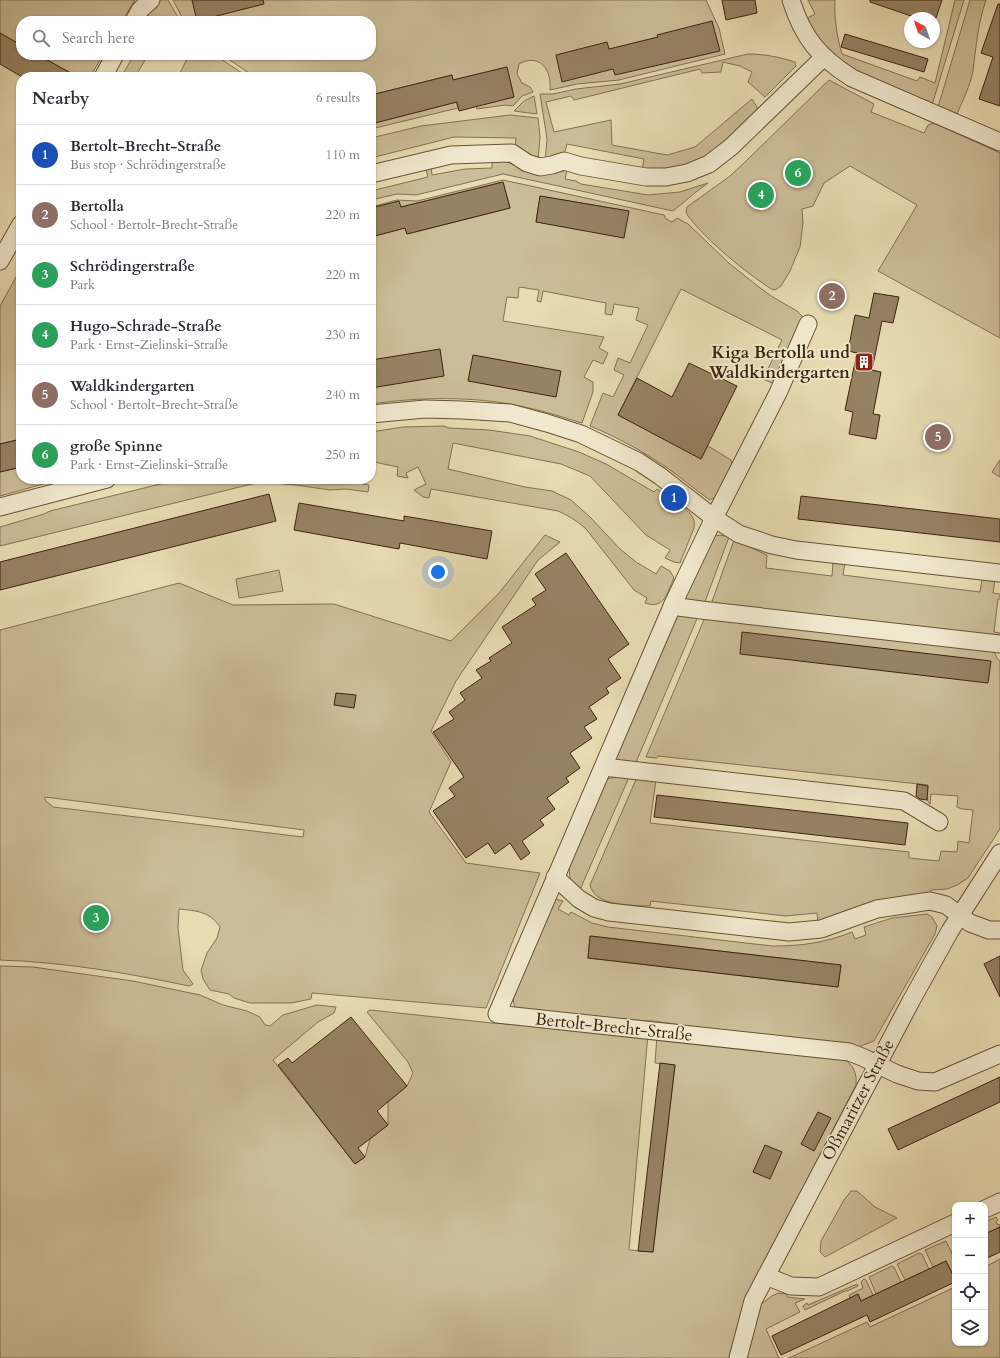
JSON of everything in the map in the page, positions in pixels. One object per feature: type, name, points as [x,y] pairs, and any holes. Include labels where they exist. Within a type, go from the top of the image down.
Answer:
[{"type":"street","points":[[137,16],[140,10],[151,0]]},
{"type":"street","points":[[791,0],[808,40],[823,58],[837,69],[852,78],[1000,142]]},
{"type":"street","points":[[376,173],[451,155],[512,153],[527,163],[540,167],[564,161],[581,166],[646,177],[666,177],[687,173],[709,164],[732,147],[823,58]]},
{"type":"street","points":[[106,72],[112,60]]},
{"type":"street","points":[[0,261],[16,244]]},
{"type":"street","name":"Bertolt-Brecht-Straße","points":[[808,324],[778,393],[714,518],[673,604],[497,1014],[849,1052],[877,1064]]},
{"type":"street","points":[[376,414],[425,409],[510,413],[581,434],[639,462],[660,476],[714,518],[739,534],[772,546],[1000,573]]},
{"type":"street","points":[[0,507],[89,484]]},
{"type":"street","points":[[673,604],[680,607],[701,610],[1000,644]]},
{"type":"street","points":[[604,767],[904,801],[939,822]]},
{"type":"street","name":"Oßmaritzer Straße","points":[[738,1358],[753,1301],[914,995],[960,915],[1000,853]]},
{"type":"street","points":[[555,877],[579,900],[594,908],[609,912],[788,932],[821,929],[877,909],[930,901],[946,905],[970,923],[989,930],[1000,930]]},
{"type":"street","points":[[877,1064],[918,1081],[935,1082],[1000,1054]]},
{"type":"street","points":[[988,1208],[1000,1202]]},
{"type":"street","points":[[766,1276],[791,1286],[819,1287],[952,1224]]},
{"type":"shaded area","points":[[0,0],[135,0],[125,16],[16,16],[16,42],[0,33]]},
{"type":"shaded area","points":[[158,0],[168,0],[177,16],[146,16]]},
{"type":"shaded area","points":[[173,0],[706,0],[719,28],[725,54],[619,80],[577,84],[550,90],[549,76],[543,65],[533,60],[526,61],[519,64],[517,74],[522,83],[530,87],[533,92],[522,96],[513,106],[505,105],[477,109],[476,106],[514,97],[507,67],[453,80],[452,75],[376,94],[376,72],[248,72],[230,60],[376,60],[376,16],[181,16]]},
{"type":"shaded area","points":[[808,0],[835,0],[836,27],[842,54],[917,81],[920,77],[935,83],[955,0],[964,0],[932,105],[855,73],[821,46],[804,20],[815,14]]},
{"type":"shaded area","points":[[970,0],[986,0],[979,26],[972,77],[957,114],[938,107]]},
{"type":"shaded area","points":[[748,54],[766,55],[795,62],[796,66],[765,97],[748,82],[752,72],[740,66],[723,62],[721,72],[702,73],[700,69],[574,100],[571,96],[546,102],[554,132],[611,120],[612,145],[667,155],[695,147],[752,99],[757,107],[756,112],[727,140],[705,157],[680,168],[667,170],[642,170],[644,159],[567,144],[564,155],[545,162],[547,139],[540,94],[553,94],[576,89],[620,84]]},
{"type":"shaded area","points":[[47,60],[100,60],[93,72],[69,72]]},
{"type":"shaded area","points":[[131,60],[145,60],[138,72],[124,72]]},
{"type":"shaded area","points":[[186,60],[222,60],[240,72],[180,72]]},
{"type":"shaded area","points":[[829,80],[874,104],[871,112],[924,133],[928,125],[934,123],[1000,153],[1000,338],[878,271],[917,205],[850,166],[824,183],[813,206],[802,209],[803,223],[800,247],[790,271],[781,286],[777,289],[773,290],[739,266],[716,246],[688,216],[686,212],[687,207],[730,176]]},
{"type":"shaded area","points":[[534,96],[537,114],[514,111],[524,101]]},
{"type":"shaded area","points":[[456,102],[458,108],[376,128],[376,123]]},
{"type":"shaded area","points":[[510,115],[538,118],[540,137],[538,161],[515,148],[516,138],[454,137],[376,157],[376,137],[421,126]]},
{"type":"shaded area","points":[[492,158],[510,163],[525,171],[552,173],[567,170],[565,179],[576,181],[581,184],[648,195],[680,192],[708,183],[673,211],[503,174],[416,195],[397,194],[376,199],[376,190],[428,177],[425,166],[431,165],[432,175],[465,169],[492,168]]},
{"type":"shaded area","points":[[503,180],[664,215],[666,219],[672,222],[677,218],[688,224],[730,264],[755,284],[771,296],[797,311],[802,316],[804,322],[774,384],[763,379],[782,340],[681,289],[618,415],[701,459],[708,446],[731,460],[733,468],[718,498],[710,500],[648,455],[590,426],[603,393],[613,397],[624,375],[614,370],[618,358],[630,363],[648,325],[636,320],[639,308],[614,304],[612,315],[605,314],[606,303],[543,291],[541,302],[537,301],[539,290],[519,287],[518,298],[507,297],[503,321],[604,337],[599,348],[608,353],[603,364],[593,360],[584,377],[593,382],[593,392],[582,423],[528,408],[484,400],[426,399],[376,403],[376,236],[405,228],[407,234],[510,208],[503,182],[401,207],[376,208],[376,206],[397,200],[417,201]],"holes":[[[540,196],[628,211],[536,222]]]},
{"type":"shaded area","points":[[16,277],[16,440],[0,444],[0,306]]},
{"type":"shaded area","points":[[444,426],[449,428],[489,430],[530,436],[579,452],[606,464],[654,492],[657,489],[682,506],[694,519],[694,528],[680,563],[665,558],[670,550],[646,535],[590,476],[561,464],[453,443],[448,469],[525,487],[552,491],[571,500],[590,517],[620,549],[636,562],[656,574],[661,566],[670,571],[674,578],[667,594],[661,602],[657,604],[652,605],[645,603],[647,598],[634,590],[586,529],[573,519],[558,511],[431,489],[429,498],[423,497],[414,490],[426,484],[418,467],[406,473],[408,478],[397,476],[398,467],[376,462],[376,431],[403,427]]},
{"type":"shaded area","points":[[1000,460],[1000,477],[992,472]]},
{"type":"shaded area","points":[[16,468],[16,484],[43,484],[0,496],[0,472]]},
{"type":"shaded area","points":[[161,484],[252,484],[0,546],[0,527],[50,511]]},
{"type":"shaded area","points":[[284,484],[369,485],[368,492],[346,489],[330,490]]},
{"type":"shaded area","points":[[545,535],[560,542],[538,560],[456,681],[431,731],[451,762],[429,812],[466,863],[540,873],[486,1008],[312,993],[311,999],[291,1003],[250,1003],[234,998],[229,994],[210,990],[203,979],[201,970],[207,953],[217,938],[220,927],[207,915],[197,911],[179,909],[178,928],[183,970],[193,984],[189,986],[95,969],[48,963],[0,960],[0,630],[179,583],[233,605],[334,604],[451,641],[499,593]],"holes":[[[45,797],[304,830],[303,837],[53,807],[45,800]]]},
{"type":"shaded area","points":[[720,535],[729,537],[703,607],[687,604],[683,598],[715,536]]},
{"type":"shaded area","points":[[734,540],[767,555],[766,568],[832,576],[833,562],[845,562],[843,575],[980,592],[982,579],[995,580],[993,593],[1000,594],[1000,599],[998,599],[994,632],[1000,633],[1000,639],[710,607]]},
{"type":"shaded area","points":[[279,570],[283,591],[239,598],[236,579]]},
{"type":"shaded area","points":[[699,614],[634,767],[619,763],[615,758],[676,615]]},
{"type":"shaded area","points":[[706,615],[994,652],[1000,661],[1000,829],[968,878],[947,889],[931,890],[930,895],[818,923],[817,913],[786,916],[651,901],[650,906],[624,905],[606,901],[593,892],[590,885],[638,775],[656,780],[650,823],[909,852],[909,858],[939,861],[941,851],[957,852],[958,841],[969,843],[973,810],[957,807],[958,796],[931,794],[930,804],[927,800],[928,785],[658,756],[657,758],[646,757]]},
{"type":"shaded area","points":[[630,775],[579,892],[570,878],[570,862],[606,779]]},
{"type":"shaded area","points":[[555,899],[563,901],[558,909],[569,915],[571,912],[592,923],[608,927],[772,946],[813,943],[832,939],[852,932],[855,939],[866,935],[864,927],[892,918],[927,914],[932,917],[937,926],[935,934],[874,1041],[858,1047],[652,1021],[531,1015],[521,1012],[515,1008],[513,1001],[514,991]],"holes":[[[590,936],[841,965],[838,987],[588,958]]]},
{"type":"shaded area","points":[[0,966],[33,967],[133,981],[200,995],[223,1005],[247,1011],[260,1017],[265,1025],[270,1026],[283,1015],[317,1005],[336,1007],[334,1013],[318,1022],[273,1060],[355,1164],[365,1157],[370,1139],[388,1125],[388,1102],[407,1086],[413,1073],[408,1062],[367,1012],[370,1010],[492,1023],[648,1034],[629,1250],[653,1252],[675,1065],[655,1063],[657,1035],[844,1059],[854,1070],[856,1085],[745,1300],[730,1358],[0,1358]]},
{"type":"shaded area","points":[[851,1191],[857,1191],[875,1207],[897,1218],[825,1257],[820,1252],[821,1241],[844,1200]]},
{"type":"shaded area","points":[[996,1217],[998,1220],[996,1222],[1000,1227],[988,1233],[988,1221]]},
{"type":"shaded area","points":[[946,1241],[952,1254],[952,1273],[946,1261],[933,1267],[925,1250]]},
{"type":"shaded area","points":[[919,1253],[922,1254],[929,1269],[905,1280],[897,1264]]},
{"type":"shaded area","points":[[1000,1259],[1000,1358],[789,1358],[867,1322],[870,1327],[952,1288],[952,1346],[988,1346],[988,1265]]},
{"type":"shaded area","points":[[892,1266],[894,1267],[901,1282],[876,1294],[869,1277]]},
{"type":"shaded area","points":[[864,1279],[866,1280],[873,1295],[861,1301],[858,1294],[850,1298],[849,1295],[863,1288],[861,1282]]},
{"type":"shaded area","points":[[857,1284],[858,1286],[805,1310],[803,1306],[807,1303],[808,1305]]},
{"type":"shaded area","points":[[778,1293],[787,1294],[787,1297],[805,1299],[795,1303],[800,1312],[766,1329],[779,1358],[744,1358],[761,1304]]},
{"type":"building","points":[[192,0],[263,0],[264,4],[217,16],[196,16]]},
{"type":"building","points":[[722,0],[755,0],[757,13],[726,20]]},
{"type":"building","points":[[870,0],[942,0],[938,12],[904,12],[904,14],[870,2]]},
{"type":"building","points":[[998,4],[1000,4],[1000,106],[979,99],[993,57],[981,53]]},
{"type":"building","points":[[712,21],[720,51],[615,75],[613,69],[562,82],[556,55],[607,42],[609,49],[658,37],[657,35]]},
{"type":"building","points":[[0,33],[16,42],[16,60],[47,60],[69,72],[16,72],[16,73],[0,64]]},
{"type":"building","points":[[845,34],[928,59],[924,72],[841,47]]},
{"type":"building","points":[[507,67],[514,97],[459,111],[457,102],[376,123],[376,94],[452,75],[453,80]]},
{"type":"building","points":[[503,182],[510,208],[407,234],[405,228],[376,236],[376,207],[399,201],[401,207]]},
{"type":"building","points":[[540,196],[629,211],[624,238],[536,222]]},
{"type":"building","name":"Kiga Bertolla und Waldkindergarten","points":[[874,293],[899,297],[893,323],[882,321],[872,370],[881,372],[873,414],[880,415],[876,439],[849,434],[853,412],[845,410],[857,353],[848,351],[855,315],[869,318]]},
{"type":"building","points":[[440,349],[444,376],[376,387],[376,359]]},
{"type":"building","points":[[473,355],[561,371],[556,397],[468,381]]},
{"type":"building","points":[[689,363],[737,386],[701,459],[618,415],[637,378],[672,397]]},
{"type":"building","points":[[16,440],[16,468],[0,472],[0,444]]},
{"type":"building","points":[[269,494],[276,521],[0,590],[0,562]]},
{"type":"building","points":[[801,496],[1000,519],[1000,542],[798,519]]},
{"type":"building","points":[[299,503],[404,521],[404,516],[492,531],[487,559],[400,543],[399,549],[294,530]]},
{"type":"building","points":[[566,553],[629,644],[608,659],[621,678],[606,688],[609,693],[589,707],[597,719],[584,727],[592,738],[570,753],[580,768],[566,778],[569,782],[547,798],[555,809],[540,820],[544,825],[522,841],[530,853],[521,860],[510,843],[495,854],[488,843],[466,858],[433,811],[455,796],[449,788],[464,777],[433,732],[454,719],[449,712],[465,700],[460,693],[482,678],[476,670],[491,661],[489,658],[512,643],[502,627],[536,605],[532,599],[546,590],[535,574]]},
{"type":"building","points":[[742,632],[991,661],[988,683],[740,654]]},
{"type":"building","points":[[336,693],[356,695],[354,708],[334,705]]},
{"type":"building","points":[[917,784],[928,786],[927,800],[920,799],[916,796]]},
{"type":"building","points":[[657,795],[908,823],[905,845],[654,817]]},
{"type":"building","points":[[590,936],[841,965],[838,987],[588,958]]},
{"type":"building","points":[[1000,956],[1000,997],[984,964]]},
{"type":"building","points":[[351,1017],[407,1086],[377,1111],[388,1125],[358,1148],[365,1157],[355,1164],[278,1065],[288,1058],[292,1063]]},
{"type":"building","points":[[660,1063],[675,1065],[653,1252],[638,1251]]},
{"type":"building","points":[[1000,1077],[1000,1102],[898,1150],[888,1129]]},
{"type":"building","points":[[818,1112],[831,1118],[814,1151],[801,1144]]},
{"type":"building","points":[[765,1145],[782,1152],[770,1179],[753,1172]]},
{"type":"building","points":[[1000,1227],[1000,1252],[988,1258],[988,1238],[988,1233]]},
{"type":"building","points":[[946,1261],[952,1273],[952,1283],[870,1322],[867,1315],[781,1355],[772,1336],[858,1294],[861,1301]]},
{"type":"place","name":"große Spinne","points":[[798,173]]},
{"type":"place","name":"Hugo-Schrade-Straße","points":[[761,195]]},
{"type":"place","name":"Bertolla","points":[[832,296]]},
{"type":"place","name":"Kiga Bertolla und Waldkindergarten","points":[[864,362]]},
{"type":"place","name":"Waldkindergarten","points":[[938,437]]},
{"type":"place","name":"Bertolt-Brecht-Straße","points":[[674,498]]},
{"type":"place","name":"Schrödingerstraße","points":[[96,918]]}]
